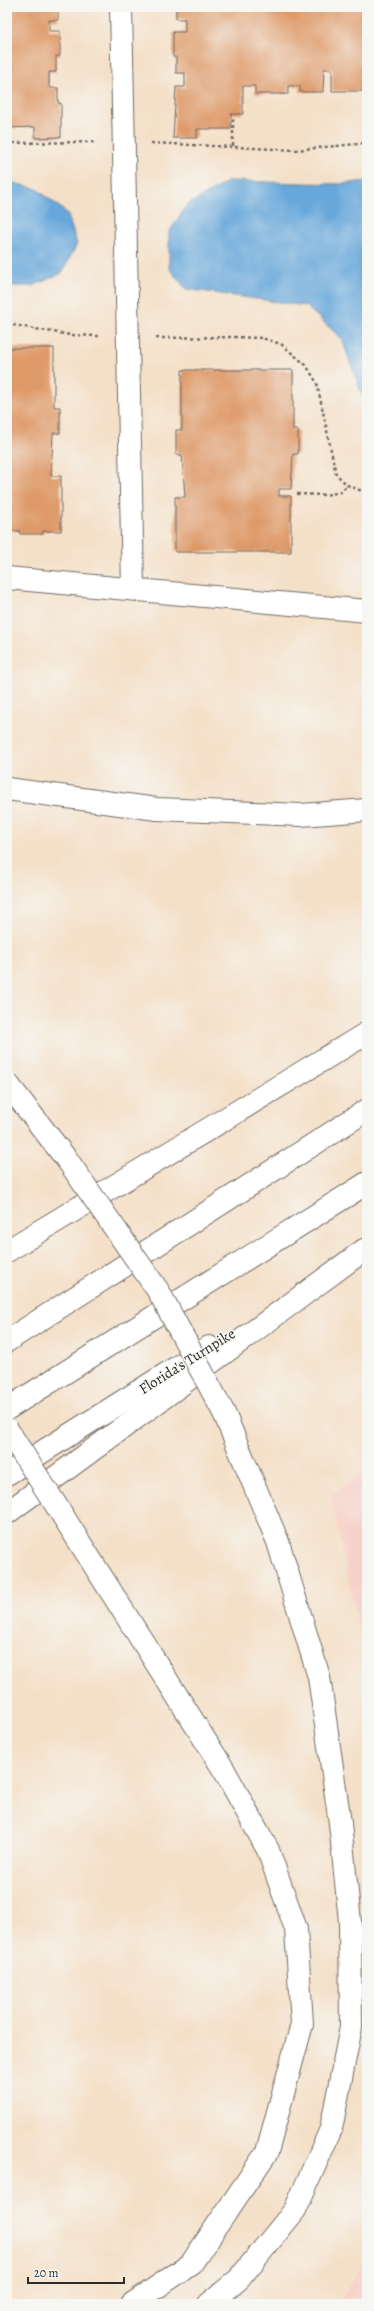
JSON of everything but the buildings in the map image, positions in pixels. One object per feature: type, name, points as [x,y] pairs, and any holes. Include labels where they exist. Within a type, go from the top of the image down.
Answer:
[{"type":"main road","points":[[121,7],[133,588]]},
{"type":"main road","points":[[7,578],[133,588],[367,611]]},
{"type":"main road","points":[[7,789],[156,809],[301,815],[367,810]]},
{"type":"main road","points":[[7,1251],[367,1032]]},
{"type":"main road","points":[[7,1083],[68,1161],[159,1292],[224,1413],[278,1542],[319,1677],[340,1823],[349,1914],[351,2027],[331,2129],[295,2210],[239,2279],[209,2304]]},
{"type":"main road","points":[[7,1341],[367,1110]]},
{"type":"main road","points":[[7,1409],[367,1183]]},
{"type":"main road","points":[[7,1513],[365,1249]]},
{"type":"main road","name":"Florida's Turnpike","points":[[7,1474],[365,1249]]},
{"type":"main road","points":[[7,1429],[224,1770],[268,1850],[296,1930],[302,2024],[267,2152],[192,2264],[132,2304]]},
{"type":"path","points":[[233,116],[233,146]]},
{"type":"path","points":[[7,143],[124,142],[295,150],[367,143]]},
{"type":"path","points":[[7,324],[70,335],[128,338],[262,338],[281,344],[306,365],[317,383],[336,474],[347,485],[367,493]]},
{"type":"path","points":[[297,494],[325,494],[341,492],[347,485]]},
{"type":"shaded area","points":[[367,1471],[367,1669],[331,1495]]},
{"type":"shaded area","points":[[367,2257],[367,2304],[339,2304]]},
{"type":"water","points":[[7,181],[37,189],[67,213],[77,244],[62,273],[33,286],[7,286]]},
{"type":"water","points":[[229,181],[339,184],[367,181],[367,409],[342,339],[306,306],[186,289],[169,268],[169,232],[187,205]]}]
